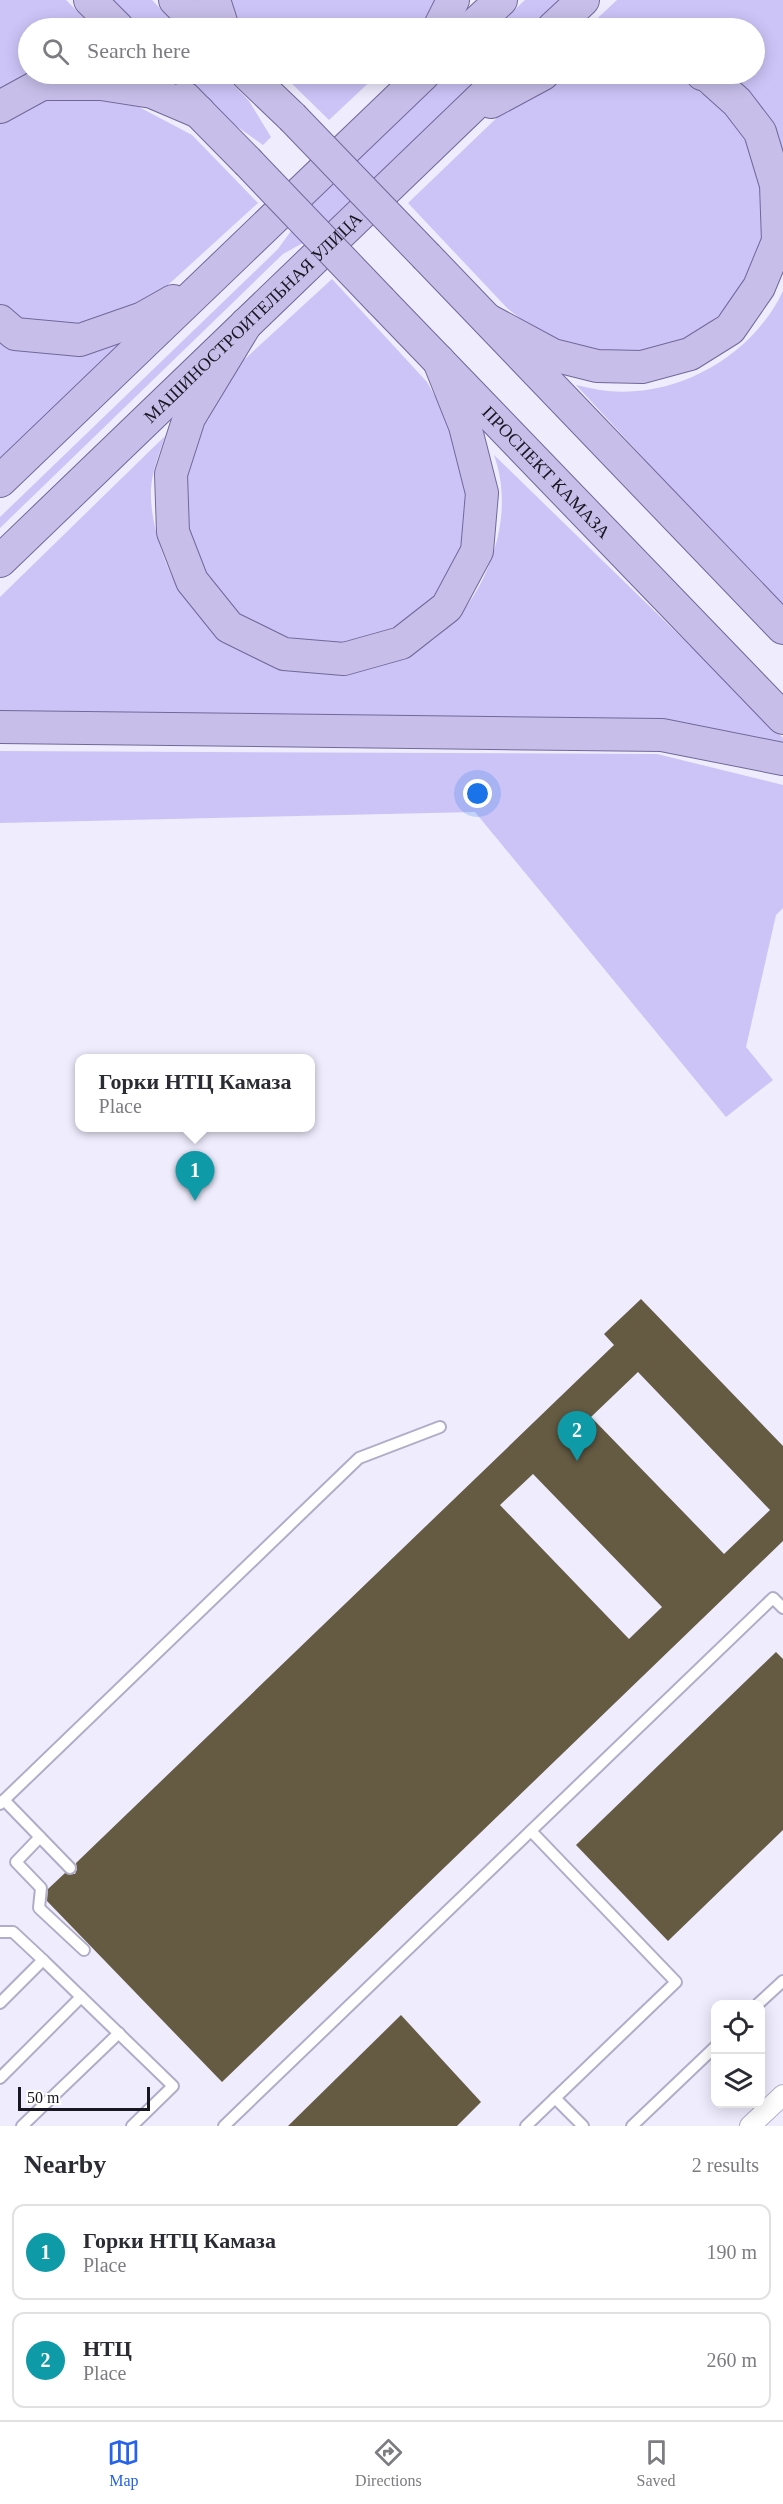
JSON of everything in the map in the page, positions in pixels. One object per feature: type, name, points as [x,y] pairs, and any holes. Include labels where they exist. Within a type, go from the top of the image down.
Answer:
[{"type":"main road","points":[[90,0],[108,18]]},
{"type":"main road","points":[[175,0],[193,18]]},
{"type":"main road","points":[[214,0],[220,18]]},
{"type":"main road","points":[[444,18],[453,0]]},
{"type":"main road","points":[[482,18],[501,0]]},
{"type":"main road","points":[[564,18],[583,0]]},
{"type":"main road","points":[[0,107],[42,84],[101,84],[152,92],[199,112]]},
{"type":"main road","name":"ПРОСПЕКТ КАМАЗА","points":[[171,84],[247,160],[783,718]]},
{"type":"main road","points":[[259,84],[783,628]]},
{"type":"main road","points":[[395,101],[406,84]]},
{"type":"main road","points":[[0,481],[413,84]]},
{"type":"main road","name":"МАШИНОСТРОИТЕЛЬНАЯ УЛИЦА","points":[[0,561],[496,84]]},
{"type":"main road","points":[[454,124],[525,84]]},
{"type":"main road","points":[[488,320],[553,355],[597,366],[642,367],[690,354],[730,329],[759,287],[778,241],[776,184],[760,132],[737,102],[717,84]]},
{"type":"main road","points":[[0,321],[15,334],[80,340],[143,318],[208,281]]},
{"type":"main road","points":[[246,324],[189,418],[171,474],[172,532],[192,581],[229,627],[284,654],[344,660],[401,643],[447,607],[477,551],[482,493],[465,426],[439,361]]},
{"type":"main road","points":[[0,727],[662,735],[783,759]]},
{"type":"street","points":[[750,2126],[783,2095]]},
{"type":"lane","points":[[70,1868],[2,1802],[359,1458],[440,1427]]},
{"type":"lane","points":[[224,2126],[773,1598],[783,1608]]},
{"type":"lane","points":[[526,2126],[676,1982],[531,1831]]},
{"type":"lane","points":[[40,1837],[16,1862],[41,1888],[39,1908],[84,1950]]},
{"type":"lane","points":[[0,1932],[13,1932],[174,2086],[132,2126]]},
{"type":"lane","points":[[2,1997],[43,1960]]},
{"type":"lane","points":[[762,2000],[783,1981]]},
{"type":"lane","points":[[0,2078],[81,1997]]},
{"type":"lane","points":[[22,2126],[119,2033]]},
{"type":"lane","points":[[632,2126],[711,2051]]},
{"type":"lane","points":[[555,2098],[583,2126]]},
{"type":"shaded area","points":[[0,0],[66,0],[84,18],[18,18],[18,82],[0,89]]},
{"type":"shaded area","points":[[110,0],[152,0],[169,18],[128,18]]},
{"type":"shaded area","points":[[227,0],[439,0],[430,18],[234,18]]},
{"type":"shaded area","points":[[525,0],[567,0],[548,18],[506,18]]},
{"type":"shaded area","points":[[617,0],[783,0],[783,167],[728,84],[765,84],[765,18],[598,18]]},
{"type":"shaded area","points":[[192,84],[233,84],[249,101],[271,137],[263,145],[225,118]]},
{"type":"shaded area","points":[[292,84],[367,84],[329,120]]},
{"type":"shaded area","points":[[437,84],[480,84],[328,229],[283,254],[0,528],[0,517],[278,249],[309,206]]},
{"type":"shaded area","points":[[546,84],[688,84],[721,107],[748,144],[763,186],[762,239],[745,282],[718,316],[678,344],[626,355],[584,350],[546,338],[508,309],[408,203],[507,108]]},
{"type":"shaded area","points":[[63,95],[139,107],[192,135],[258,203],[158,294],[100,323],[54,327],[21,319],[0,305],[0,118],[21,103]]},
{"type":"shaded area","points":[[332,279],[427,382],[451,425],[464,465],[468,524],[457,565],[425,610],[385,636],[341,645],[292,641],[248,626],[189,552],[181,466],[222,380]]},
{"type":"shaded area","points":[[783,291],[783,609],[576,385],[608,391],[635,391],[661,387],[687,379],[711,368],[753,335],[770,314]]},
{"type":"shaded area","points":[[141,328],[0,464],[0,336]]},
{"type":"shaded area","points":[[165,436],[151,489],[153,514],[160,547],[190,605],[228,641],[274,664],[324,673],[374,668],[421,648],[460,614],[489,565],[498,538],[502,510],[501,483],[494,455],[751,705],[783,738],[783,747],[686,724],[653,719],[0,711],[0,597]]},
{"type":"shaded area","points":[[0,751],[657,754],[783,785],[783,908],[776,915],[746,1047],[773,1080],[726,1117],[475,812],[0,823]]},
{"type":"building","points":[[641,1299],[783,1446],[783,1541],[222,2082],[47,1901],[48,1889],[65,1873],[75,1874],[76,1863],[614,1345],[604,1334]],"holes":[[[638,1372],[770,1510],[724,1554],[591,1417]],[[533,1474],[662,1607],[629,1639],[500,1505]]]},
{"type":"building","points":[[776,1652],[783,1659],[783,1830],[668,1941],[576,1845]]},
{"type":"building","points":[[401,2015],[481,2102],[457,2126],[288,2126]]},
{"type":"place","name":"Горки НТЦ Камаза","points":[[195,1201]]},
{"type":"place","name":"НТЦ","points":[[577,1461]]}]
